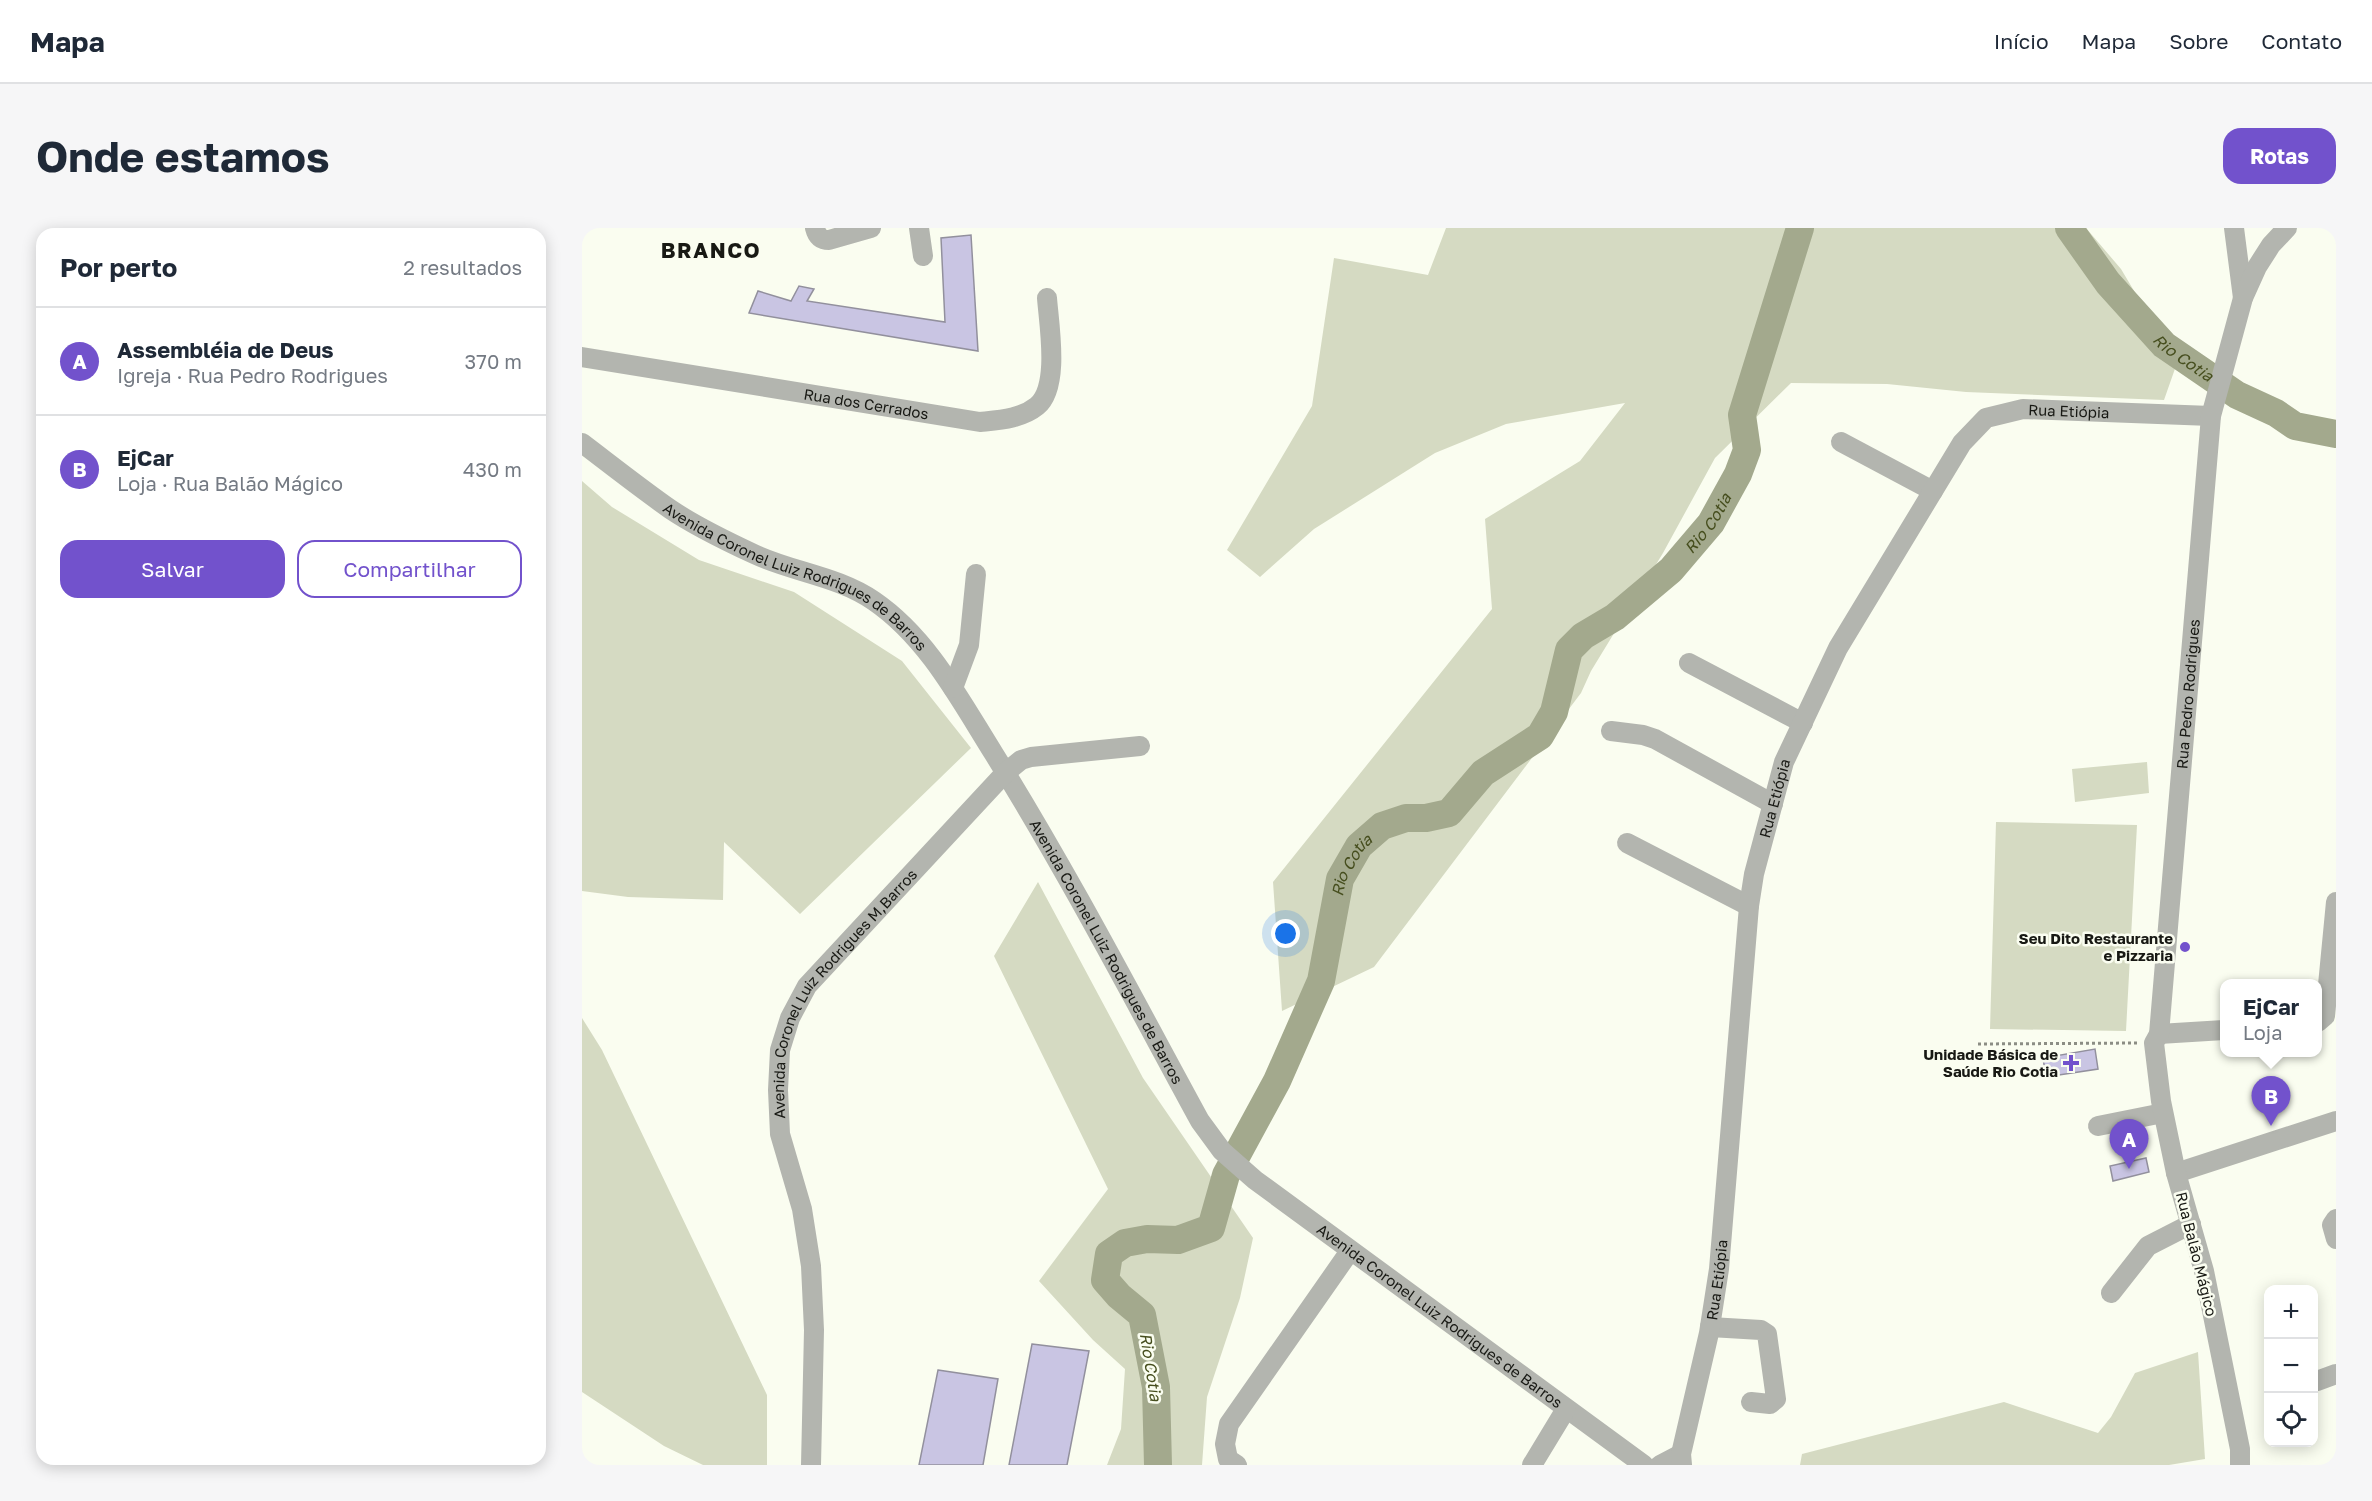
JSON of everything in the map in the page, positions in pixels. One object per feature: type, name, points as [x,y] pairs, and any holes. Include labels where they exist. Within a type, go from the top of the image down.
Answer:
[{"type":"street","points":[[815,228],[818,236],[823,240],[829,240],[871,228]]},
{"type":"street","points":[[919,228],[923,256]]},
{"type":"street","points":[[2234,228],[2243,298]]},
{"type":"street","name":"Rua Pedro Rodrigues","points":[[2176,1173],[2163,1113],[2157,1039],[2212,408],[2243,298],[2257,267],[2271,245],[2287,228]]},
{"type":"street","name":"Rua dos Cerrados","points":[[582,357],[980,422],[1010,419],[1038,405],[1048,386],[1052,363],[1047,298]]},
{"type":"street","name":"Rua Etiópia","points":[[1660,1465],[1682,1460],[1710,1327],[1719,1269],[1749,906],[1754,874],[1784,762],[1838,648],[1962,443],[1986,418],[2022,409],[2212,408]]},
{"type":"street","points":[[1841,442],[1933,491]]},
{"type":"street","name":"Avenida Coronel Luiz Rodrigues de Barros","points":[[582,443],[671,510],[756,555],[851,588],[874,601],[903,625],[932,658],[952,688],[1053,852],[1200,1121],[1222,1151],[1255,1180],[1566,1409],[1634,1462]]},
{"type":"street","points":[[952,688],[969,645],[976,574]]},
{"type":"street","points":[[1689,663],[1803,723]]},
{"type":"street","points":[[1611,731],[1655,739],[1773,804]]},
{"type":"street","name":"Avenida Coronel Luiz Rodrigues M,Barros","points":[[811,1465],[814,1330],[811,1266],[802,1209],[780,1134],[778,1090],[780,1050],[790,1018],[807,986],[1005,773],[1022,760],[1031,757],[1140,746]]},
{"type":"street","points":[[1627,843],[1749,906]]},
{"type":"street","points":[[2322,1019],[2325,1016],[2336,902]]},
{"type":"street","points":[[2157,1039],[2220,1031]]},
{"type":"street","points":[[2098,1125],[2163,1113]]},
{"type":"street","name":"Rua Balão Mágico","points":[[2240,1465],[2240,1449],[2206,1282],[2176,1173],[2336,1121]]},
{"type":"street","points":[[2336,1219],[2332,1225],[2336,1239]]},
{"type":"street","points":[[2111,1293],[2148,1246],[2191,1224]]},
{"type":"street","points":[[1237,1465],[1228,1459],[1225,1444],[1229,1424],[1350,1251]]},
{"type":"street","points":[[1710,1327],[1761,1330],[1767,1334],[1777,1398],[1770,1404],[1751,1402]]},
{"type":"street","points":[[2318,1380],[2336,1374]]},
{"type":"street","points":[[1532,1465],[1566,1409]]},
{"type":"path","points":[[1978,1044],[2157,1039]]},
{"type":"green space","points":[[1446,228],[2086,228],[2121,269],[2177,363],[2164,400],[1966,392],[1887,384],[1791,383],[1715,458],[1663,553],[1591,671],[1581,693],[1374,967],[1282,1011],[1273,882],[1492,609],[1485,519],[1580,461],[1625,403],[1506,424],[1435,453],[1314,529],[1260,577],[1227,550],[1312,406],[1334,258],[1428,275]]},
{"type":"green space","points":[[582,481],[612,507],[699,560],[794,592],[902,661],[971,748],[800,914],[724,842],[723,900],[628,897],[582,891]]},
{"type":"green space","points":[[2147,762],[2149,793],[2075,802],[2072,769]]},
{"type":"green space","points":[[1996,822],[2137,825],[2126,1031],[1990,1029]]},
{"type":"green space","points":[[1038,882],[1143,1078],[1253,1238],[1240,1298],[1207,1397],[1202,1465],[1107,1465],[1121,1429],[1125,1369],[1093,1340],[1039,1281],[1108,1189],[994,956]]},
{"type":"green space","points":[[582,1018],[602,1050],[767,1395],[767,1465],[703,1465],[664,1446],[582,1392]]},
{"type":"green space","points":[[2198,1352],[2205,1459],[2169,1465],[1800,1465],[1802,1454],[2004,1402],[2098,1433],[2111,1417],[2135,1373]]},
{"type":"building","points":[[971,235],[978,351],[749,313],[758,291],[791,301],[799,286],[814,289],[807,301],[945,322],[941,238]]},
{"type":"building","name":"Unidade Básica de Saúde Rio Cotia","points":[[2095,1049],[2098,1069],[2046,1077],[2043,1058]]},
{"type":"building","points":[[2146,1158],[2149,1172],[2113,1181],[2110,1166]]},
{"type":"building","points":[[1032,1344],[1089,1351],[1067,1465],[1009,1465]]},
{"type":"building","points":[[938,1370],[998,1379],[983,1465],[919,1465]]},
{"type":"waterway","name":"Rio Cotia","points":[[1158,1465],[1156,1387],[1142,1315],[1119,1296],[1105,1280],[1109,1254],[1125,1243],[1147,1239],[1178,1240],[1211,1228],[1226,1175],[1277,1081],[1321,981],[1340,879],[1359,846],[1382,826],[1406,818],[1426,818],[1449,813],[1483,773],[1540,736],[1554,712],[1569,650],[1583,636],[1615,617],[1671,570],[1711,523],[1738,474],[1747,450],[1742,415],[1800,228]]},
{"type":"waterway","name":"Rio Cotia","points":[[2069,228],[2108,283],[2164,345],[2237,395],[2276,413],[2295,426],[2336,434]]},
{"type":"place","name":"Seu Dito Restaurante e Pizzaria","points":[[2185,947]]},
{"type":"place","name":"Unidade Básica de Saúde Rio Cotia","points":[[2071,1063]]},
{"type":"place","name":"EjCar","points":[[2271,1126]]},
{"type":"place","name":"Assembléia de Deus","points":[[2129,1169]]},
{"type":"district","name":"BRANCO","points":[[711,250]]}]
